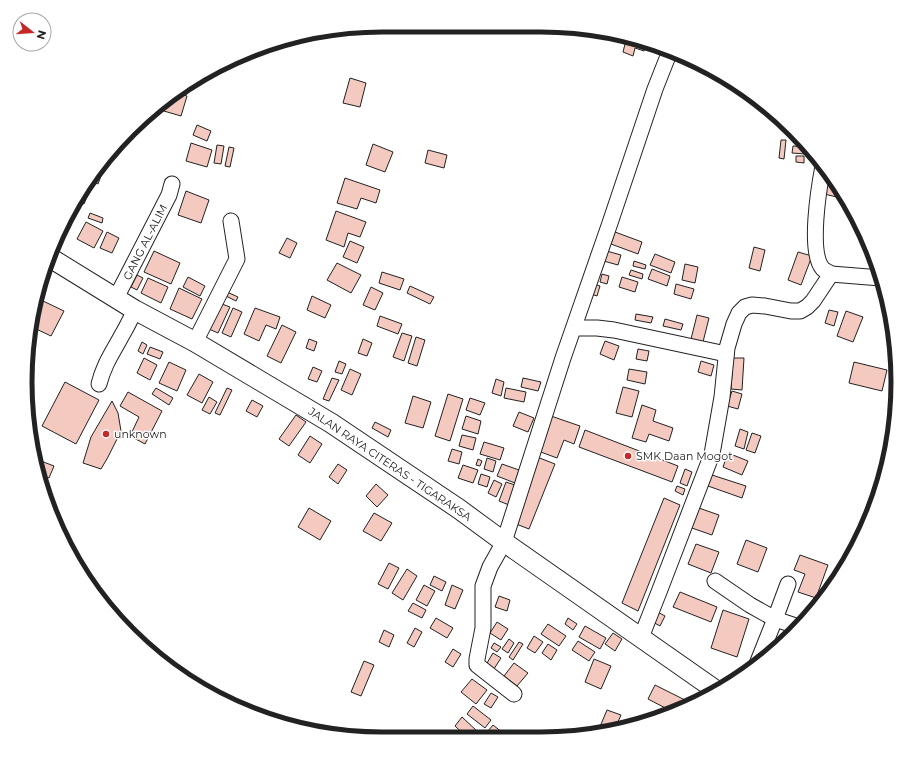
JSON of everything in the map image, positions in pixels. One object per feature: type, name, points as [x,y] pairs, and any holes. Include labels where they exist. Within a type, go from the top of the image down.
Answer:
[{"type":"main road","name":"JALAN RAYA CITERAS - TIGARAKSA","points":[[54,260],[135,310],[195,342],[331,423],[459,509],[712,687]]},
{"type":"street","points":[[514,694],[481,670],[477,665],[483,628],[483,586],[490,567],[504,542],[563,358],[668,56]]},
{"type":"street","points":[[822,173],[817,196],[816,243],[818,260],[823,268],[831,274],[875,277]]},
{"type":"street","name":"GANG AL-ALIM","points":[[116,298],[169,195],[172,184]]},
{"type":"street","points":[[195,342],[236,259],[231,221]]},
{"type":"street","points":[[639,637],[644,630],[660,592],[712,454],[722,397],[727,348],[739,313],[745,307],[752,305],[791,311],[800,310],[807,307],[813,301],[831,274]]},
{"type":"street","points":[[100,384],[102,372],[111,352],[123,335],[135,310]]},
{"type":"street","points":[[574,328],[614,330],[726,354]]},
{"type":"street","points":[[715,581],[750,605],[776,619],[792,625]]},
{"type":"street","points":[[761,654],[776,619],[788,584]]},
{"type":"building","points":[[625,43],[645,48],[644,51],[635,48],[633,56],[623,52]]},
{"type":"building","points":[[350,78],[366,83],[360,107],[343,103]]},
{"type":"building","points":[[183,95],[187,96],[181,116],[161,110]]},
{"type":"building","points":[[197,125],[211,131],[207,141],[193,135]]},
{"type":"building","points":[[781,140],[786,140],[784,159],[779,158]]},
{"type":"building","points":[[191,143],[212,150],[207,167],[186,161]]},
{"type":"building","points":[[373,144],[393,152],[385,172],[366,165]]},
{"type":"building","points":[[217,145],[224,146],[221,164],[214,163]]},
{"type":"building","points":[[793,146],[800,146],[806,154],[792,153]]},
{"type":"building","points":[[229,147],[234,148],[230,167],[225,166]]},
{"type":"building","points":[[428,150],[447,155],[444,168],[425,163]]},
{"type":"building","points":[[796,156],[804,156],[804,163],[796,162]]},
{"type":"building","points":[[103,170],[98,184],[95,183]]},
{"type":"building","points":[[345,178],[380,190],[376,203],[361,198],[357,209],[337,203]]},
{"type":"building","points":[[827,181],[838,197],[824,194]]},
{"type":"building","points":[[90,190],[84,204],[82,203]]},
{"type":"building","points":[[186,191],[209,200],[201,223],[178,215]]},
{"type":"building","points":[[336,211],[366,222],[360,237],[348,233],[344,247],[326,240]]},
{"type":"building","points":[[90,213],[103,218],[102,223],[88,218]]},
{"type":"building","points":[[86,222],[103,231],[94,248],[77,239]]},
{"type":"building","points":[[107,232],[119,238],[112,253],[100,248]]},
{"type":"building","points":[[615,232],[642,242],[638,254],[611,244]]},
{"type":"building","points":[[287,238],[297,243],[290,258],[279,253]]},
{"type":"building","points":[[350,241],[364,247],[357,263],[343,257]]},
{"type":"building","points":[[754,247],[765,250],[760,271],[749,268]]},
{"type":"building","points":[[603,250],[621,255],[618,265],[600,260]]},
{"type":"building","points":[[154,251],[180,263],[171,284],[144,272]]},
{"type":"building","points":[[798,252],[812,256],[801,285],[788,280]]},
{"type":"building","points":[[655,254],[675,262],[671,273],[650,265]]},
{"type":"building","points":[[634,261],[646,265],[645,269],[633,266]]},
{"type":"building","points":[[337,263],[361,275],[351,293],[327,280]]},
{"type":"building","points":[[685,264],[698,267],[695,283],[682,280]]},
{"type":"building","points":[[652,269],[670,276],[667,286],[648,279]]},
{"type":"building","points":[[631,270],[643,274],[642,279],[629,275]]},
{"type":"building","points":[[382,272],[404,279],[400,290],[379,283]]},
{"type":"building","points":[[602,274],[609,276],[607,284],[600,282]]},
{"type":"building","points":[[137,275],[143,278],[137,290],[131,287]]},
{"type":"building","points":[[188,277],[205,286],[200,296],[183,287]]},
{"type":"building","points":[[622,277],[638,282],[635,292],[619,287]]},
{"type":"building","points":[[148,278],[168,287],[161,303],[141,293]]},
{"type":"building","points":[[591,283],[600,286],[597,296],[588,293]]},
{"type":"building","points":[[676,284],[694,289],[691,299],[674,294]]},
{"type":"building","points":[[410,286],[434,297],[430,304],[407,293]]},
{"type":"building","points":[[371,287],[383,293],[375,310],[363,305]]},
{"type":"building","points":[[179,288],[202,299],[192,319],[170,309]]},
{"type":"building","points":[[227,292],[238,297],[236,301],[226,296]]},
{"type":"building","points":[[312,296],[331,305],[325,318],[307,310]]},
{"type":"building","points":[[43,301],[64,311],[51,336],[36,329]]},
{"type":"building","points":[[222,304],[230,307],[218,333],[209,329]]},
{"type":"building","points":[[233,308],[242,312],[231,337],[222,333]]},
{"type":"building","points":[[255,308],[280,317],[276,329],[266,325],[259,341],[244,334]]},
{"type":"building","points":[[829,310],[838,312],[834,326],[825,323]]},
{"type":"building","points":[[846,311],[863,317],[853,342],[837,336]]},
{"type":"building","points":[[636,314],[653,317],[651,323],[635,320]]},
{"type":"building","points":[[697,315],[709,318],[703,342],[691,339]]},
{"type":"building","points":[[380,316],[402,324],[398,334],[377,326]]},
{"type":"building","points":[[665,319],[683,324],[681,330],[663,326]]},
{"type":"building","points":[[282,325],[296,332],[281,363],[267,356]]},
{"type":"building","points":[[402,333],[412,336],[404,361],[393,357]]},
{"type":"building","points":[[416,337],[425,340],[417,366],[408,363]]},
{"type":"building","points":[[309,339],[317,342],[314,351],[306,348]]},
{"type":"building","points":[[363,339],[372,343],[367,356],[358,353]]},
{"type":"building","points":[[605,341],[619,346],[614,360],[600,354]]},
{"type":"building","points":[[142,342],[147,345],[143,354],[138,351]]},
{"type":"building","points":[[150,347],[163,352],[160,359],[147,354]]},
{"type":"building","points":[[638,349],[649,351],[647,361],[636,359]]},
{"type":"building","points":[[144,358],[157,365],[150,380],[137,373]]},
{"type":"building","points":[[733,358],[744,358],[742,390],[731,389]]},
{"type":"building","points":[[339,361],[346,364],[342,374],[335,372]]},
{"type":"building","points":[[701,361],[714,365],[711,376],[698,372]]},
{"type":"building","points":[[169,362],[186,370],[177,391],[159,383]]},
{"type":"building","points":[[854,362],[887,370],[882,391],[849,383]]},
{"type":"building","points":[[313,367],[322,371],[317,382],[308,379]]},
{"type":"building","points":[[350,369],[361,374],[352,395],[341,390]]},
{"type":"building","points":[[629,369],[647,372],[645,384],[627,380]]},
{"type":"building","points":[[199,374],[213,382],[202,403],[187,395]]},
{"type":"building","points":[[332,378],[339,380],[329,401],[323,399]]},
{"type":"building","points":[[523,378],[541,382],[538,391],[521,387]]},
{"type":"building","points":[[496,379],[504,382],[501,396],[492,393]]},
{"type":"building","points":[[65,382],[99,400],[76,444],[42,426]]},
{"type":"building","points":[[623,387],[639,391],[632,417],[616,413]]},
{"type":"building","points":[[156,388],[173,398],[169,405],[152,394]]},
{"type":"building","points":[[227,388],[232,390],[220,415],[215,413]]},
{"type":"building","points":[[506,388],[526,392],[524,402],[504,398]]},
{"type":"building","points":[[732,391],[742,394],[738,409],[727,406]]},
{"type":"building","points":[[128,392],[162,411],[145,444],[130,436],[139,417],[120,406]]},
{"type":"building","points":[[448,394],[463,399],[450,441],[435,436]]},
{"type":"building","points":[[413,396],[431,402],[423,428],[405,423]]},
{"type":"building","points":[[209,397],[217,402],[210,414],[202,410]]},
{"type":"building","points":[[470,398],[485,403],[480,415],[466,410]]},
{"type":"building","points":[[252,400],[263,406],[257,417],[246,411]]},
{"type":"building","name":"unknown","points":[[112,401],[118,413],[121,431],[101,469],[83,463],[91,437]]},
{"type":"building","points":[[642,405],[656,410],[653,421],[673,428],[669,441],[649,434],[646,442],[632,438]]},
{"type":"building","points":[[519,412],[534,418],[528,432],[513,426]]},
{"type":"building","points":[[296,415],[306,422],[289,446],[279,439]]},
{"type":"building","points":[[466,416],[481,421],[478,434],[462,429]]},
{"type":"building","points":[[551,416],[580,426],[574,444],[564,440],[557,458],[538,451]]},
{"type":"building","points":[[375,422],[391,430],[388,437],[372,428]]},
{"type":"building","points":[[740,429],[748,432],[744,449],[735,446]]},
{"type":"building","name":"SMK Daan Mogot","points":[[585,430],[678,466],[672,482],[579,447]]},
{"type":"building","points":[[752,433],[761,436],[755,453],[746,450]]},
{"type":"building","points":[[462,435],[476,438],[473,450],[459,446]]},
{"type":"building","points":[[310,436],[322,444],[310,463],[298,455]]},
{"type":"building","points":[[484,442],[504,448],[500,460],[480,454]]},
{"type":"building","points":[[452,449],[462,452],[459,464],[448,461]]},
{"type":"building","points":[[728,453],[748,461],[742,475],[723,467]]},
{"type":"building","points":[[537,457],[555,464],[529,529],[511,522]]},
{"type":"building","points":[[487,458],[496,461],[493,472],[484,469]]},
{"type":"building","points":[[478,459],[482,461],[480,466],[476,465]]},
{"type":"building","points":[[41,461],[54,466],[49,478],[45,477]]},
{"type":"building","points":[[338,464],[347,470],[338,484],[329,477]]},
{"type":"building","points":[[502,464],[519,470],[515,483],[497,476]]},
{"type":"building","points":[[463,465],[478,470],[473,483],[458,478]]},
{"type":"building","points":[[685,469],[692,472],[687,486],[680,483]]},
{"type":"building","points":[[481,474],[490,477],[487,487],[478,484]]},
{"type":"building","points":[[712,475],[746,486],[742,498],[708,486]]},
{"type":"building","points":[[494,480],[502,484],[496,497],[488,493]]},
{"type":"building","points":[[506,482],[515,485],[509,505],[499,501]]},
{"type":"building","points":[[376,484],[388,495],[377,507],[366,496]]},
{"type":"building","points":[[677,486],[685,489],[683,495],[675,491]]},
{"type":"building","points":[[664,498],[680,505],[638,611],[622,603]]},
{"type":"building","points":[[696,507],[719,515],[712,535],[689,527]]},
{"type":"building","points":[[309,508],[331,521],[320,540],[298,527]]},
{"type":"building","points":[[374,513],[392,523],[381,541],[363,531]]},
{"type":"building","points":[[746,540],[767,548],[758,572],[737,564]]},
{"type":"building","points":[[696,544],[719,552],[711,573],[688,564]]},
{"type":"building","points":[[800,555],[828,565],[816,598],[798,592],[805,574],[794,570]]},
{"type":"building","points":[[389,563],[399,568],[388,589],[378,584]]},
{"type":"building","points":[[407,569],[417,576],[403,600],[392,593]]},
{"type":"building","points":[[434,576],[446,582],[442,591],[430,585]]},
{"type":"building","points":[[424,585],[435,591],[427,606],[416,600]]},
{"type":"building","points":[[452,585],[463,590],[455,609],[445,605]]},
{"type":"building","points":[[680,592],[717,607],[711,622],[673,607]]},
{"type":"building","points":[[499,596],[510,600],[507,611],[495,607]]},
{"type":"building","points":[[413,603],[426,610],[422,618],[408,611]]},
{"type":"building","points":[[723,610],[749,619],[737,657],[711,648]]},
{"type":"building","points":[[656,611],[665,616],[660,626],[651,621]]},
{"type":"building","points":[[436,618],[453,628],[447,638],[430,628]]},
{"type":"building","points":[[568,618],[577,624],[573,630],[565,624]]},
{"type":"building","points":[[497,622],[508,629],[501,640],[490,633]]},
{"type":"building","points":[[548,624],[566,636],[559,646],[541,634]]},
{"type":"building","points":[[585,626],[606,638],[600,649],[579,637]]},
{"type":"building","points":[[415,628],[422,632],[414,647],[407,643]]},
{"type":"building","points":[[384,630],[394,635],[389,647],[379,642]]},
{"type":"building","points":[[613,633],[622,639],[615,651],[605,644]]},
{"type":"building","points":[[534,636],[543,642],[535,653],[527,648]]},
{"type":"building","points":[[509,639],[514,643],[508,653],[502,649]]},
{"type":"building","points":[[578,641],[595,652],[589,661],[572,650]]},
{"type":"building","points":[[519,642],[523,644],[513,660],[509,657]]},
{"type":"building","points":[[494,643],[501,647],[497,652],[491,648]]},
{"type":"building","points":[[548,644],[557,650],[551,660],[542,653]]},
{"type":"building","points":[[453,649],[461,654],[453,667],[445,662]]},
{"type":"building","points":[[493,653],[501,658],[492,672],[484,668]]},
{"type":"building","points":[[594,659],[611,666],[601,689],[585,682]]},
{"type":"building","points":[[364,661],[374,665],[361,696],[351,692]]},
{"type":"building","points":[[514,663],[528,673],[517,686],[504,676]]},
{"type":"building","points":[[472,679],[487,690],[476,704],[461,692]]},
{"type":"building","points":[[655,685],[686,700],[666,708],[648,699]]},
{"type":"building","points":[[491,693],[498,697],[491,708],[484,704]]},
{"type":"building","points":[[473,706],[491,720],[485,728],[467,714]]},
{"type":"building","points":[[607,710],[621,715],[617,723],[600,727]]},
{"type":"building","points":[[462,717],[478,732],[461,732],[455,726]]},
{"type":"building","points":[[493,725],[502,732],[489,732],[488,731]]},
{"type":"place","name":"unknown","points":[[106,434]]},
{"type":"place","name":"SMK Daan Mogot","points":[[628,456]]}]
